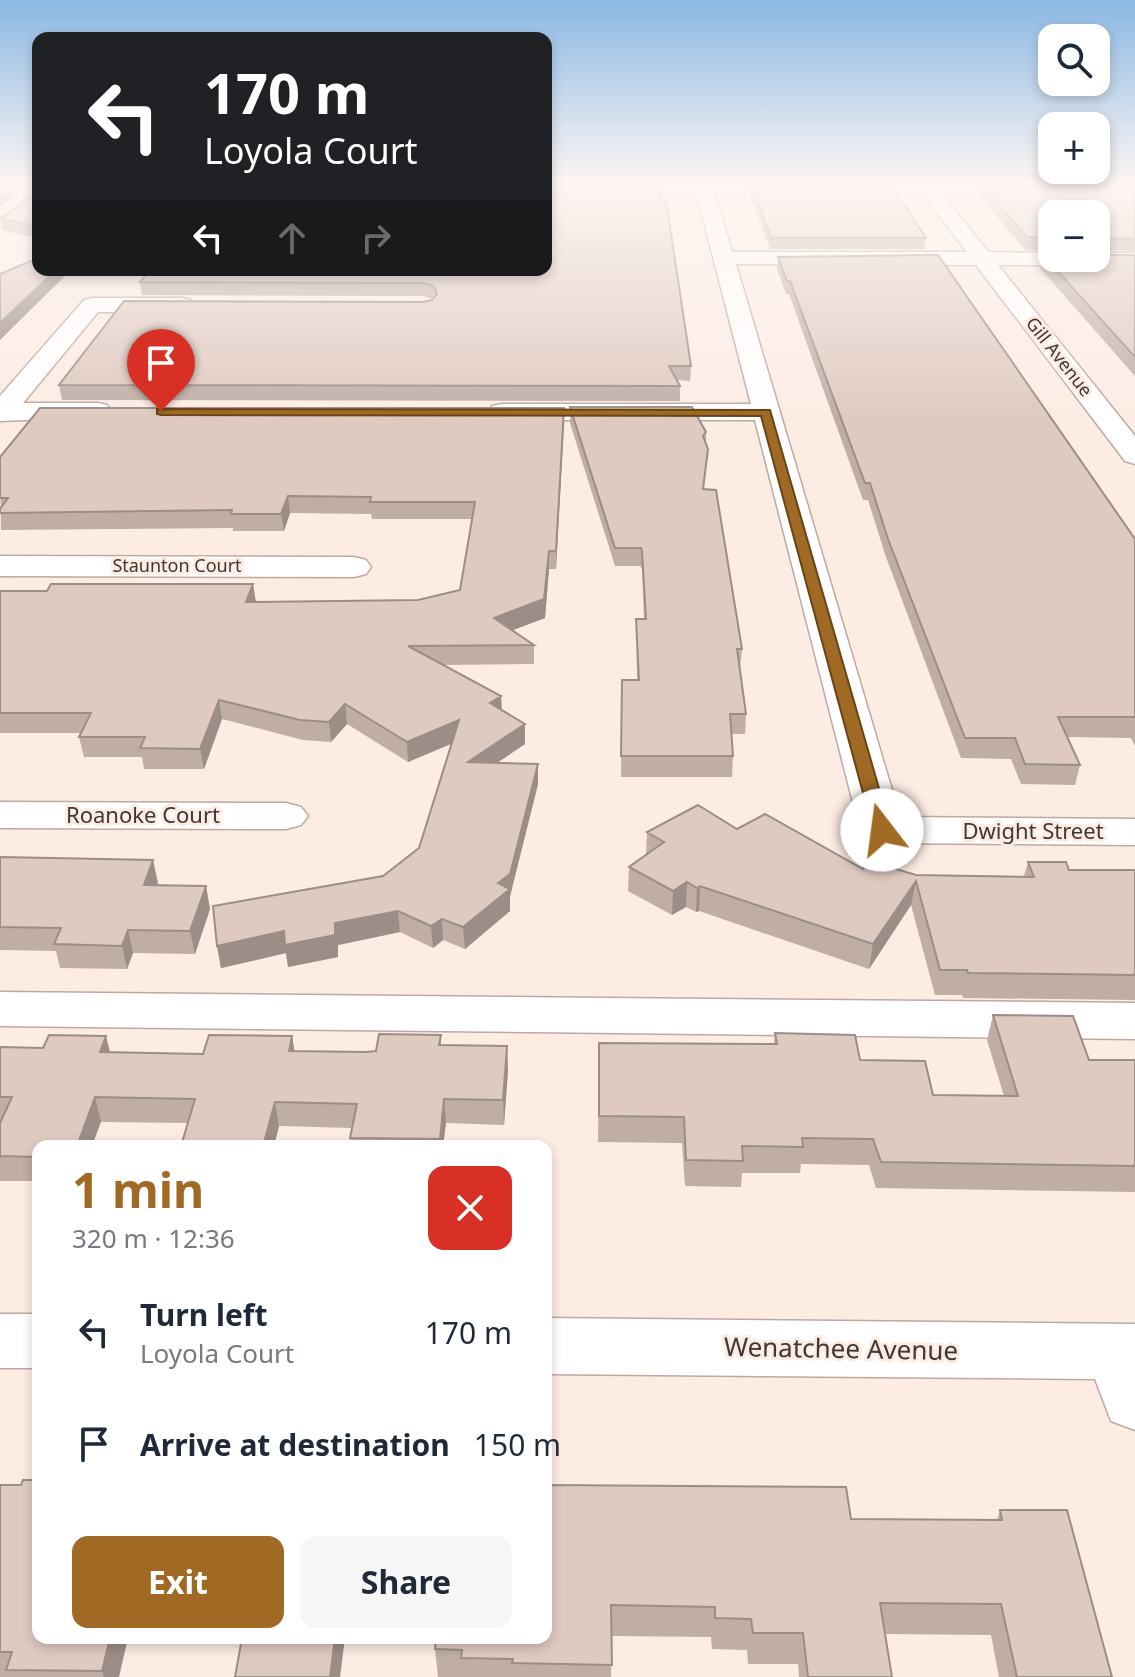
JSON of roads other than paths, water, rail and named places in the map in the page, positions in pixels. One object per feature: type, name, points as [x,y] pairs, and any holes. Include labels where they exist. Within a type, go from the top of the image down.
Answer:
[{"type":"street","points":[[479,412],[766,412],[724,262]]},
{"type":"street","name":"Gill Avenue","points":[[985,262],[1135,455]]},
{"type":"street","points":[[0,412],[92,305],[203,305]]},
{"type":"street","points":[[0,412],[129,411]]},
{"type":"street","name":"Dwight Street","points":[[766,412],[882,830],[1135,832]]},
{"type":"street","name":"Staunton Court","points":[[0,566],[354,567]]},
{"type":"street","name":"Roanoke Court","points":[[0,815],[286,816]]},
{"type":"street","points":[[0,1009],[1135,1021]]},
{"type":"street","points":[[0,1341],[32,1341]]},
{"type":"street","name":"Wenatchee Avenue","points":[[552,1346],[1130,1368]]}]
